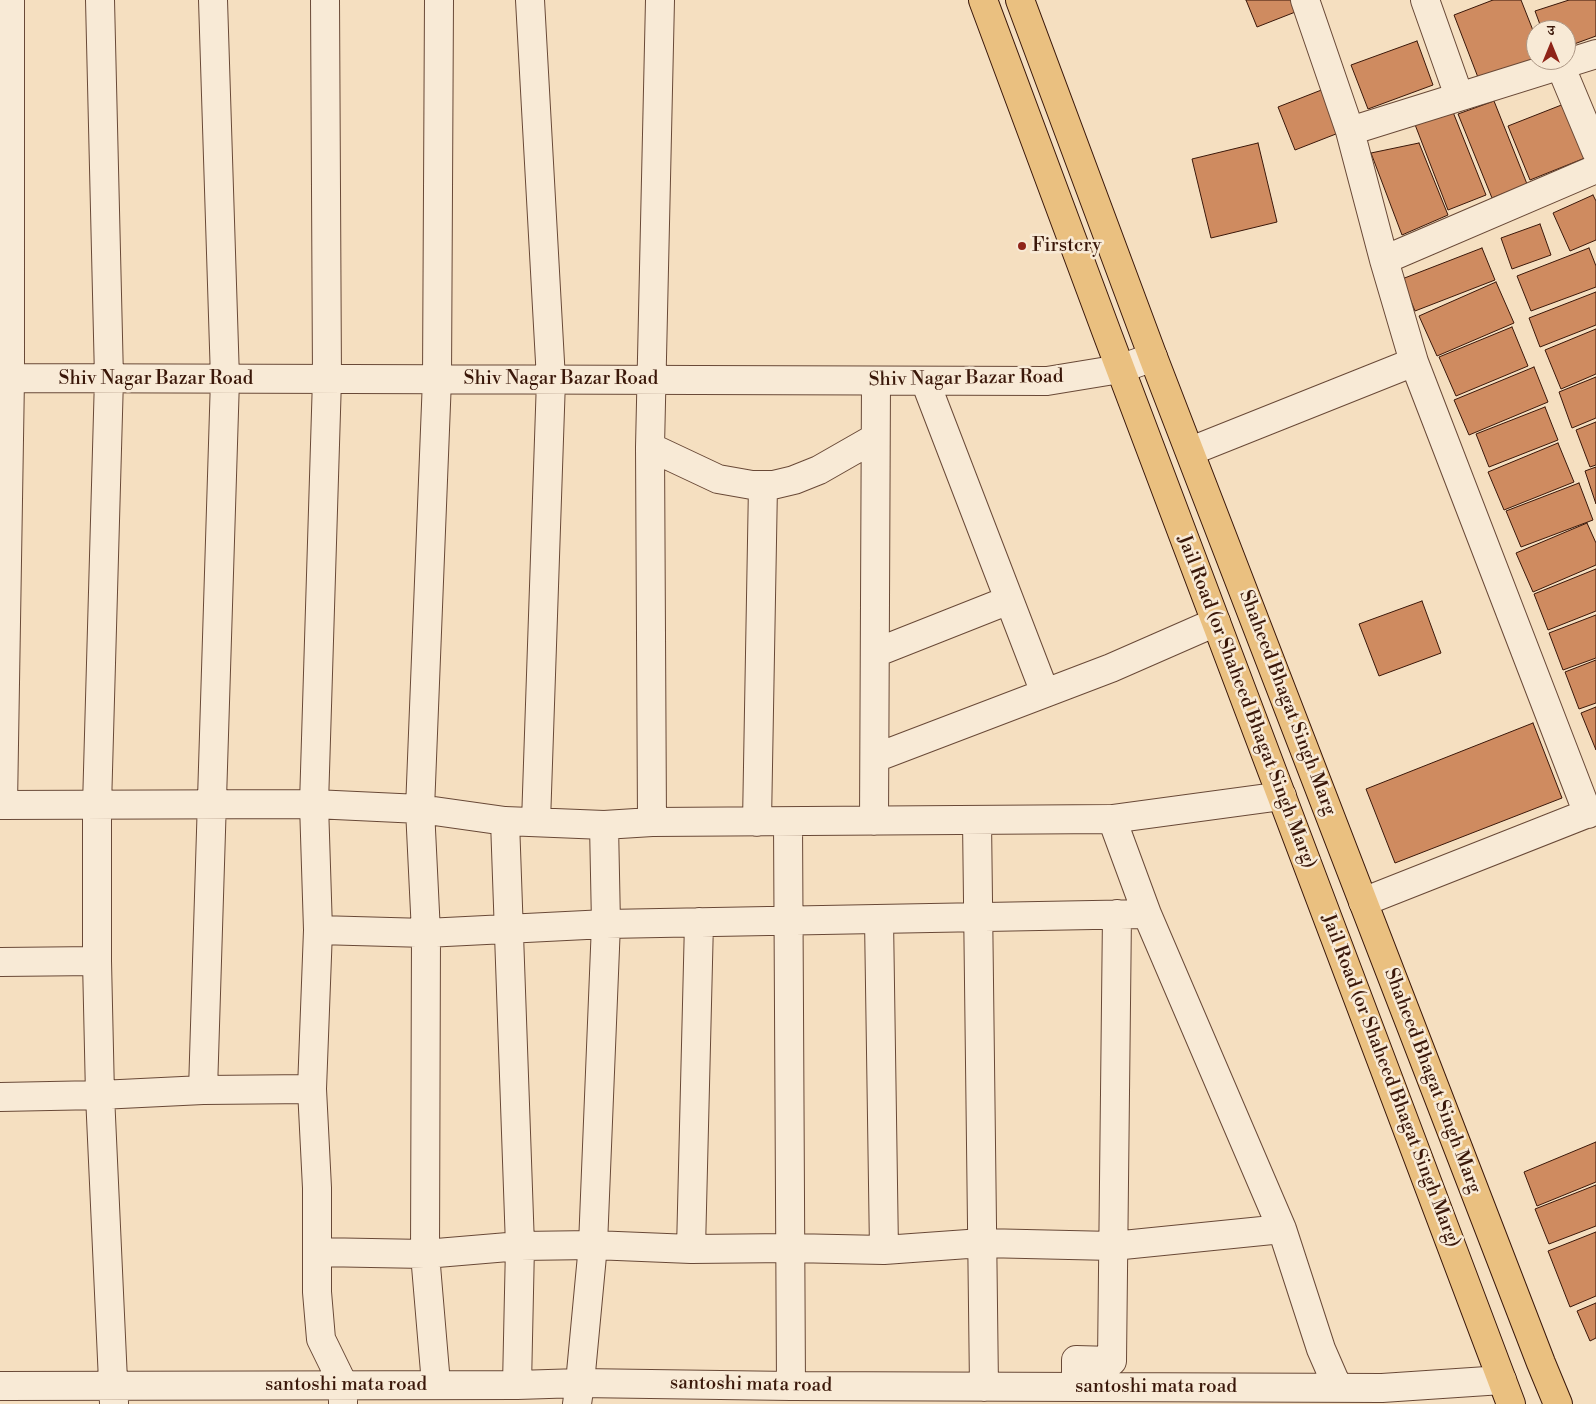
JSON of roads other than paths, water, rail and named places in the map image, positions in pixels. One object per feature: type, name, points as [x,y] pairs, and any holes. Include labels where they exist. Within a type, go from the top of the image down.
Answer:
[{"type":"main road","name":"Jail Road (or Shaheed Bhagat Singh Marg)","points":[[983,0],[1120,369],[1507,1392]]},
{"type":"main road","name":"Shaheed Bhagat Singh Marg","points":[[1020,0],[1153,357],[1537,1354],[1558,1404]]},
{"type":"street","points":[[10,0],[1,806],[314,804],[420,809],[505,821],[604,825],[652,822],[1112,819],[1282,796]]},
{"type":"street","points":[[100,0],[109,378],[97,806],[97,961],[100,1095],[114,1395]]},
{"type":"street","points":[[203,1090],[225,379],[213,0]]},
{"type":"street","points":[[325,0],[327,379],[314,804],[318,930],[312,1089],[318,1188],[317,1252],[321,1339],[343,1394]]},
{"type":"street","points":[[436,1384],[425,1254],[426,933],[420,809],[437,379],[439,0]]},
{"type":"street","points":[[530,0],[551,380],[536,822]]},
{"type":"street","points":[[652,822],[650,447],[660,0]]},
{"type":"street","points":[[1305,0],[1350,131],[1384,260],[1414,362],[1592,812],[1363,902]]},
{"type":"street","points":[[1426,0],[1459,96]]},
{"type":"street","points":[[1576,60],[1596,54]]},
{"type":"street","points":[[1350,131],[1544,70]]},
{"type":"street","points":[[1562,70],[1596,151]]},
{"type":"street","points":[[1384,260],[1596,169]]},
{"type":"street","name":"Shiv Nagar Bazar Road","points":[[5,378],[1047,381],[1120,369],[1153,357]]},
{"type":"street","points":[[1190,452],[1414,362]]},
{"type":"street","points":[[874,821],[876,381]]},
{"type":"street","points":[[925,381],[1045,693]]},
{"type":"street","points":[[650,447],[718,479],[752,485],[773,485],[794,480],[819,470],[875,438]]},
{"type":"street","points":[[757,822],[763,485]]},
{"type":"street","points":[[875,653],[1009,600]]},
{"type":"street","points":[[875,758],[1112,668],[1216,622]]},
{"type":"street","points":[[1112,819],[1147,914],[1282,1229],[1321,1349],[1338,1388]]},
{"type":"street","points":[[977,820],[984,1386]]},
{"type":"street","points":[[505,821],[520,1246],[516,1385]]},
{"type":"street","points":[[788,822],[791,1386]]},
{"type":"street","points":[[579,1394],[593,1246],[606,924],[604,825]]},
{"type":"street","points":[[1076,1387],[1076,1360],[1112,1361],[1117,914]]},
{"type":"street","points":[[318,930],[426,933],[606,924],[1147,914]]},
{"type":"street","points":[[879,919],[884,1250]]},
{"type":"street","points":[[691,1248],[699,922]]},
{"type":"street","points":[[0,962],[97,961]]},
{"type":"street","points":[[0,1097],[203,1090],[312,1089]]},
{"type":"street","points":[[317,1252],[425,1254],[520,1246],[884,1250],[982,1243],[1113,1246],[1282,1229]]},
{"type":"street","name":"santoshi mata road","points":[[0,1386],[60,1395],[343,1394],[436,1384],[480,1394],[516,1385],[579,1394],[791,1386],[1076,1387],[1203,1396],[1338,1388],[1507,1392]]},
{"type":"place","name":"Firstcry","points":[[1022,246]]}]
